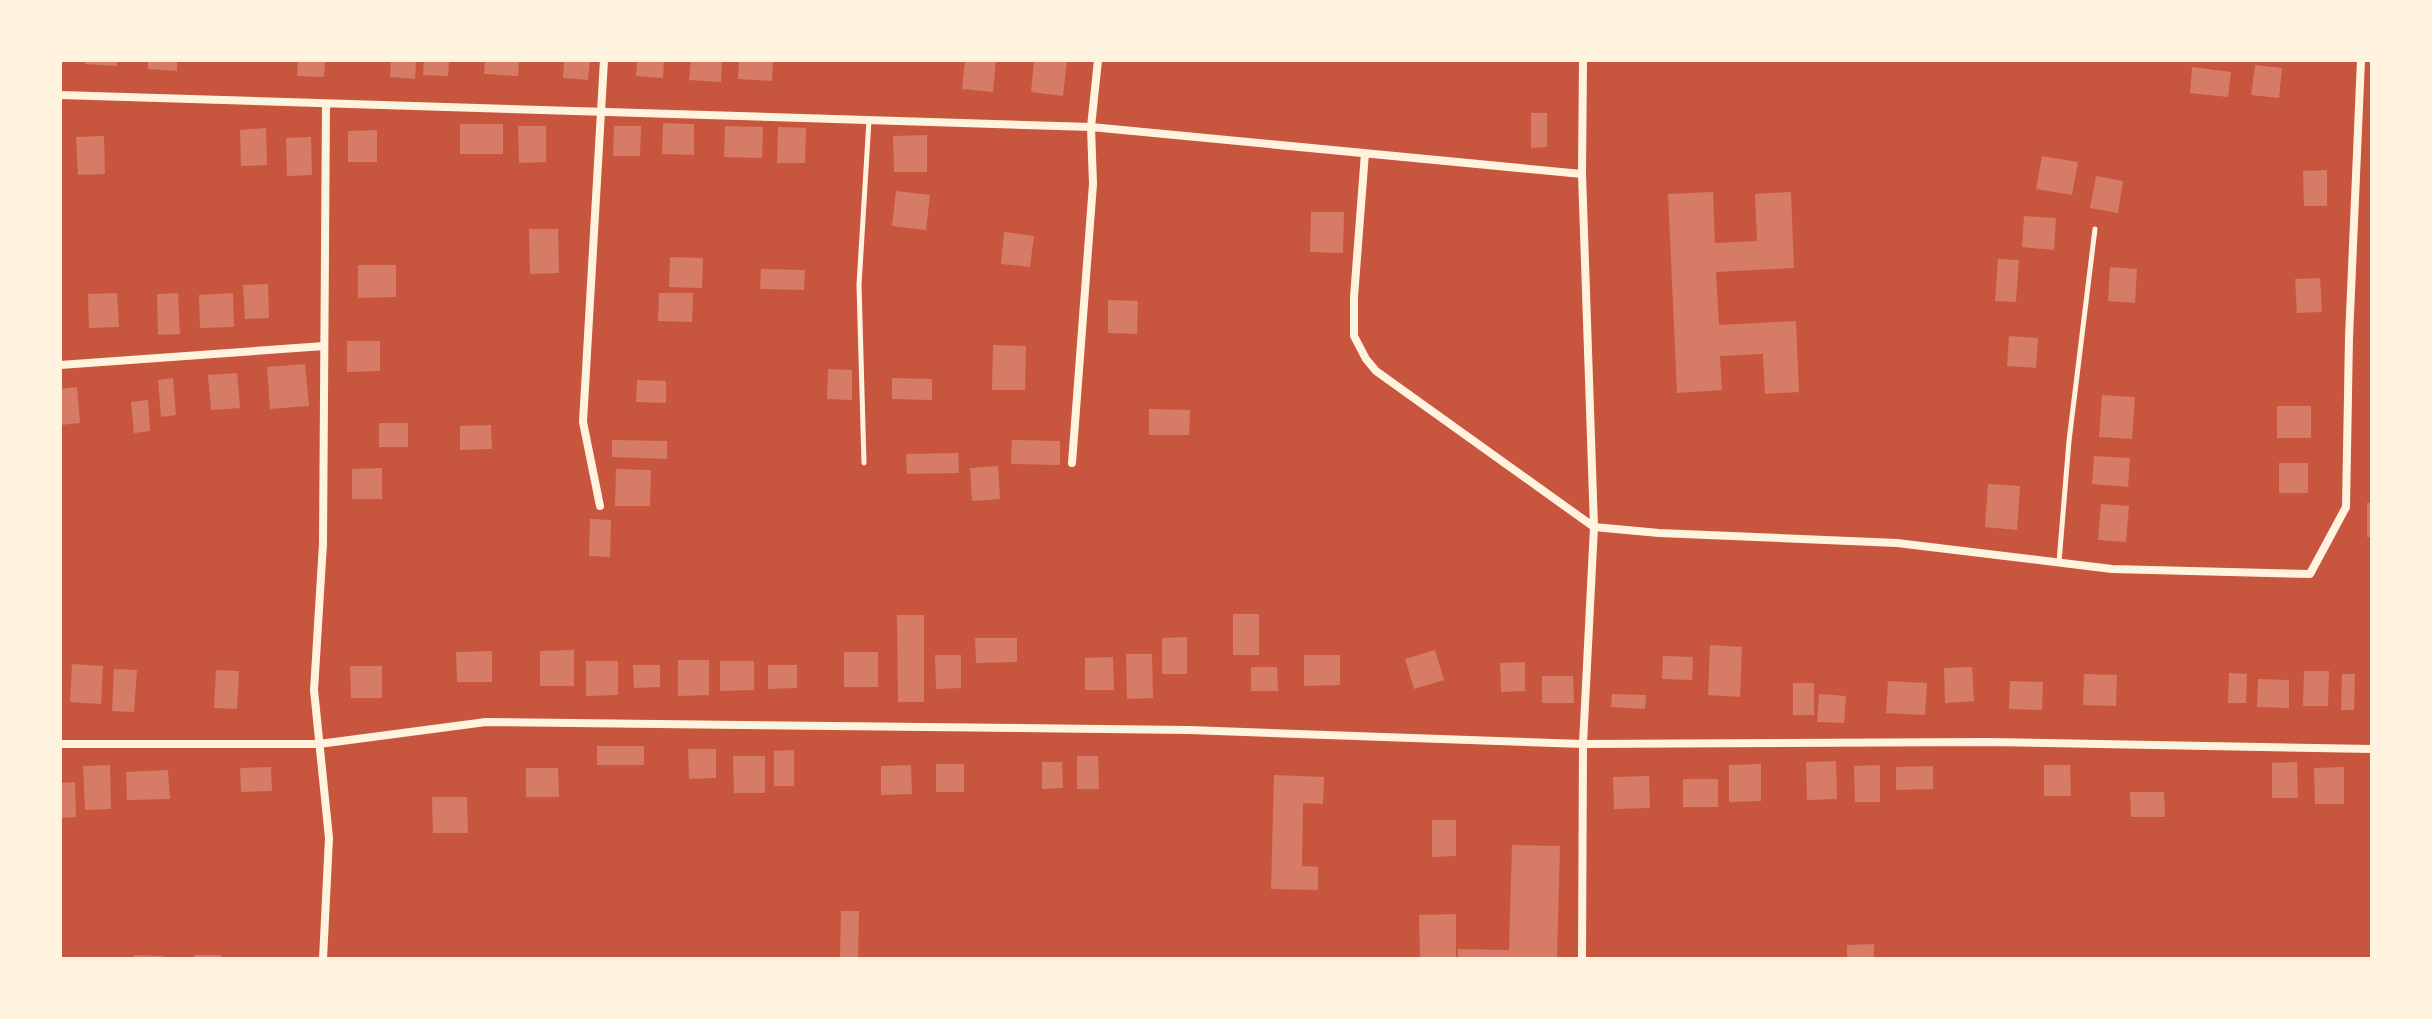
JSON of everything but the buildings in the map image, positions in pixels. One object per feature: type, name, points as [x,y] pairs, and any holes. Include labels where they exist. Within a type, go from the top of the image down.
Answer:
[{"type":"street","points":[[600,506],[583,422],[604,60]]},
{"type":"street","points":[[1072,463],[1093,184],[1091,127],[1098,60]]},
{"type":"street","points":[[1582,959],[1583,744],[1594,527],[1582,174],[1583,60]]},
{"type":"street","points":[[1365,153],[1354,336],[1366,359],[1376,371],[1594,527],[1659,533],[1897,543],[2112,569],[2310,574],[2346,507],[2349,338],[2361,60]]},
{"type":"street","points":[[60,95],[1091,127],[1582,174]]},
{"type":"street","points":[[323,959],[329,838],[314,690],[323,544],[326,104]]},
{"type":"street","points":[[60,365],[324,346]]},
{"type":"street","points":[[60,744],[319,744],[502,722],[1189,730],[1583,744],[1987,742],[2372,749]]},
{"type":"lane","points":[[864,463],[859,285],[869,120]]},
{"type":"lane","points":[[2059,562],[2069,441],[2095,229]]}]
